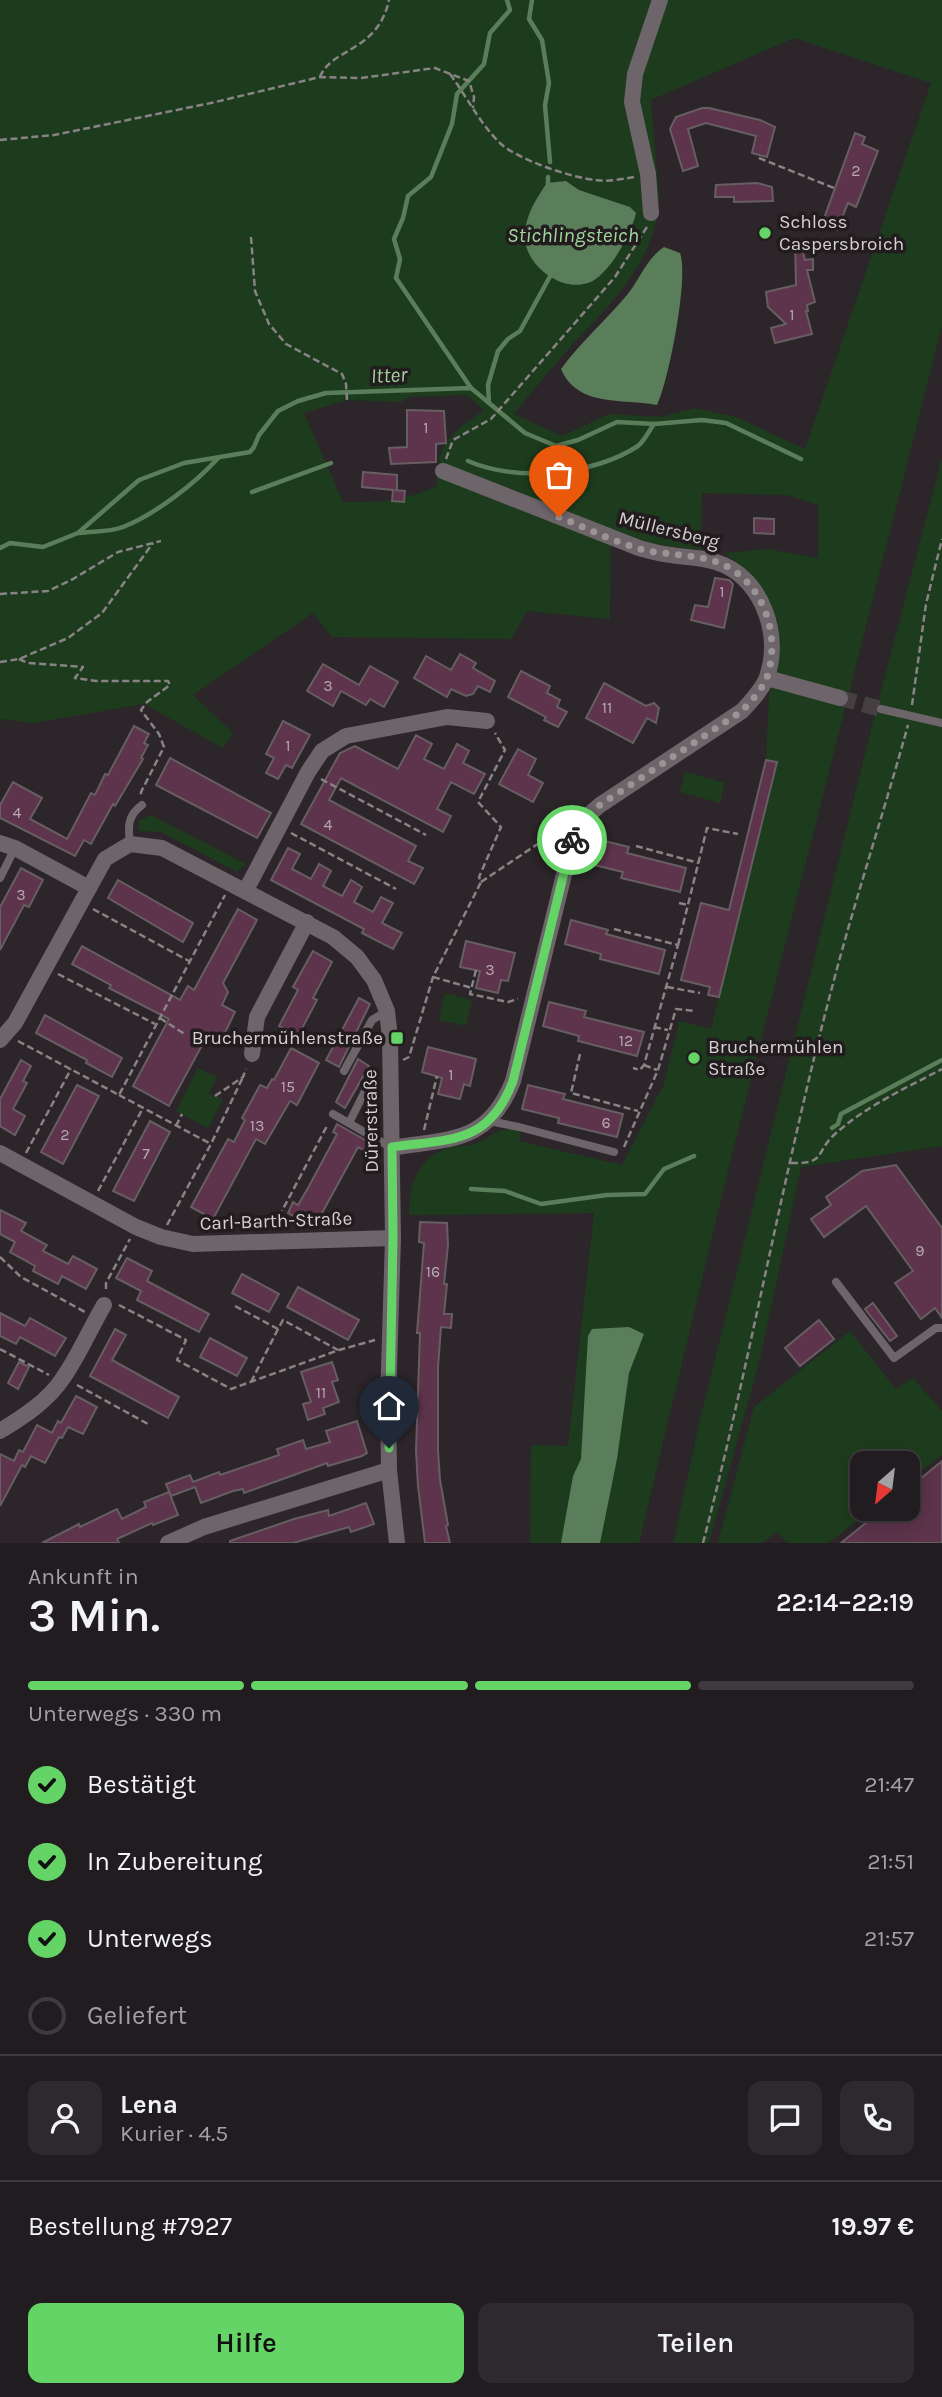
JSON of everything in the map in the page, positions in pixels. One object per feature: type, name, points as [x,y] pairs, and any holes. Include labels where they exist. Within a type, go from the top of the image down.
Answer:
[{"type":"street","points":[[651,213],[648,174],[632,102],[635,74],[660,0]]},
{"type":"street","name":"Müllersberg","points":[[443,471],[639,548],[669,555],[704,558],[724,565],[745,579],[760,599],[770,623],[772,653],[767,678]]},
{"type":"street","points":[[392,1147],[460,1137],[477,1130],[489,1121],[506,1099],[513,1081],[576,826],[600,805],[742,711],[767,678],[840,698]]},
{"type":"street","points":[[246,890],[308,772],[322,751],[346,736],[447,717],[487,721]]},
{"type":"street","points":[[3,1037],[46,967],[106,859],[130,844]]},
{"type":"street","name":"Dürerstraße","points":[[130,844],[162,848],[333,937],[357,957],[374,979],[387,1011],[391,1067],[393,1238],[388,1403],[389,1470],[397,1543]]},
{"type":"street","points":[[8,846],[89,888]]},
{"type":"street","points":[[252,1054],[257,1017],[307,922]]},
{"type":"street","name":"Carl-Barth-Straße","points":[[0,1153],[136,1227],[161,1237],[193,1244],[393,1238]]},
{"type":"street","points":[[0,1432],[36,1406],[62,1379],[100,1311]]},
{"type":"street","points":[[169,1543],[204,1527],[389,1470]]},
{"type":"lane","points":[[881,709],[942,723]]},
{"type":"lane","points":[[130,844],[129,820],[142,804]]},
{"type":"lane","points":[[0,878],[8,846]]},
{"type":"lane","points":[[344,1071],[372,1020],[387,1011]]},
{"type":"lane","points":[[349,1123],[367,1087]]},
{"type":"lane","points":[[333,1114],[392,1147]]},
{"type":"lane","points":[[489,1121],[614,1152]]},
{"type":"lane","points":[[836,1282],[894,1358],[936,1328],[942,1328]]},
{"type":"path","points":[[320,77],[323,68],[366,41],[383,19],[389,0]]},
{"type":"path","points":[[0,140],[54,135],[211,103],[320,77],[362,78],[435,68],[469,81],[474,97],[473,108]]},
{"type":"path","points":[[448,71],[484,125],[511,152],[545,167],[597,180],[648,174]]},
{"type":"path","points":[[758,158],[834,188]]},
{"type":"path","points":[[443,471],[447,451],[453,440],[491,419],[615,277],[646,230],[651,213]]},
{"type":"path","points":[[251,237],[255,291],[269,324],[286,344],[342,374],[347,400]]},
{"type":"path","points":[[702,1543],[748,1360],[790,1163],[838,965],[910,717],[926,604],[942,539]]},
{"type":"path","points":[[0,594],[48,591],[118,552],[161,541]]},
{"type":"path","points":[[0,662],[19,659],[68,638],[102,613],[153,542]]},
{"type":"path","points":[[19,659],[28,663],[83,667],[75,678],[96,681],[168,681],[170,685],[147,702],[141,710],[159,734],[164,747],[141,792],[142,804]]},
{"type":"path","points":[[481,882],[480,877],[500,827],[478,802],[505,750],[487,721]]},
{"type":"path","points":[[308,772],[426,835]]},
{"type":"path","points":[[279,826],[396,889]]},
{"type":"path","points":[[391,1067],[409,1057],[433,977],[481,882],[554,832],[576,826]]},
{"type":"path","points":[[633,1068],[640,1070],[643,1065],[667,987],[707,828],[738,834]]},
{"type":"path","points":[[636,846],[699,863]]},
{"type":"path","points":[[119,1095],[223,899]]},
{"type":"path","points":[[81,903],[190,961]]},
{"type":"path","points":[[679,903],[688,905]]},
{"type":"path","points":[[614,929],[678,945]]},
{"type":"path","points":[[46,967],[156,1025]]},
{"type":"path","points":[[476,970],[470,994],[508,1002],[532,1000]]},
{"type":"path","points":[[433,977],[472,988]]},
{"type":"path","points":[[667,987],[700,993]]},
{"type":"path","points":[[614,1152],[621,1153],[658,1070],[676,1009],[696,1012]]},
{"type":"path","points":[[160,1018],[186,1035]]},
{"type":"path","points":[[654,1027],[670,1031]]},
{"type":"path","points":[[3,1037],[71,1069],[211,1144]]},
{"type":"path","name":"Carl-Barth-Straße","points":[[161,1237],[239,1089],[252,1054]]},
{"type":"path","points":[[580,1054],[571,1093],[639,1111]]},
{"type":"path","points":[[643,1065],[658,1070]]},
{"type":"path","points":[[20,1164],[71,1069]]},
{"type":"path","points":[[790,1163],[810,1164],[822,1154],[827,1142],[848,1122],[942,1069]]},
{"type":"path","points":[[421,1143],[438,1076]]},
{"type":"path","points":[[215,1096],[243,1077]]},
{"type":"path","points":[[92,1203],[143,1108]]},
{"type":"path","points":[[176,1126],[182,1114]]},
{"type":"path","points":[[266,1241],[333,1114]]},
{"type":"path","points":[[100,1311],[106,1283],[136,1227]]},
{"type":"path","points":[[0,1257],[21,1277],[100,1311]]},
{"type":"path","points":[[100,1311],[115,1303],[186,1340],[177,1360],[231,1390],[338,1350],[363,1344]]},
{"type":"path","points":[[235,1306],[278,1329]]},
{"type":"path","points":[[251,1381],[283,1320],[338,1350]]},
{"type":"path","points":[[0,1349],[148,1424]]},
{"type":"shaded area","points":[[0,0],[942,0],[942,326],[729,1166],[639,1543],[530,1543],[531,1445],[568,1446],[594,1213],[409,1215],[411,1192],[423,1165],[439,1152],[450,1147],[474,1144],[506,1130],[521,1131],[519,1141],[622,1165],[664,1084],[679,1021],[711,1029],[777,762],[766,759],[769,697],[776,667],[779,627],[767,598],[752,575],[724,553],[767,549],[818,558],[818,505],[787,495],[702,493],[701,550],[652,544],[611,530],[610,619],[527,611],[511,639],[332,637],[313,613],[193,695],[233,733],[223,748],[144,704],[33,723],[0,719]],"holes":[[[794,38],[931,83],[805,449],[736,417],[695,408],[661,417],[609,414],[562,436],[514,414],[613,300],[639,264],[649,243],[656,222],[659,198],[651,100]],[[567,181],[579,190],[629,207],[636,213],[630,232],[605,270],[575,284],[547,273],[528,251]],[[467,395],[484,410],[448,440],[440,459],[437,486],[391,500],[343,502],[304,413],[347,400],[401,402],[409,397]]]},
{"type":"shaded area","points":[[942,458],[942,1146],[801,1167],[760,1359],[709,1543],[673,1543],[702,1411],[875,714]]},
{"type":"shaded area","points":[[685,772],[725,783],[720,803],[680,792]]},
{"type":"shaded area","points":[[151,815],[246,864],[237,872],[161,832],[139,831],[139,820]]},
{"type":"shaded area","points":[[445,993],[472,1000],[466,1026],[439,1020]]},
{"type":"shaded area","points":[[198,1068],[217,1077],[209,1093],[223,1100],[208,1128],[176,1111]]},
{"type":"shaded area","points":[[850,1331],[896,1389],[913,1378],[942,1411],[942,1455],[920,1472],[920,1451],[850,1451],[850,1521],[857,1521],[828,1543],[788,1543],[777,1532],[762,1543],[718,1543],[754,1407]]},
{"type":"water","name":"Stichlingsteich","points":[[566,181],[579,190],[630,207],[636,213],[630,232],[611,263],[596,279],[578,285],[556,280],[538,267],[531,258],[525,238],[529,216],[547,183]]},
{"type":"water","points":[[664,247],[680,253],[682,283],[672,352],[657,405],[602,399],[578,390],[561,369],[627,295],[648,263]]},
{"type":"water","points":[[629,1327],[644,1334],[629,1373],[617,1459],[600,1543],[561,1543],[573,1476],[581,1459],[588,1336],[592,1329]]},
{"type":"building","points":[[702,108],[760,120],[775,127],[767,157],[752,153],[756,136],[706,123],[688,129],[698,166],[683,171],[670,129],[676,117]]},
{"type":"building","points":[[855,133],[865,137],[862,144],[878,151],[856,207],[848,203],[837,230],[822,224]]},
{"type":"building","points":[[757,183],[772,187],[773,201],[734,202],[734,197],[715,197],[716,185]]},
{"type":"building","name":"Schloss Caspersbroich","points":[[800,240],[805,260],[813,259],[813,270],[807,270],[815,302],[807,305],[806,311],[812,334],[775,343],[771,328],[786,324],[768,307],[766,292],[796,285],[795,241]]},
{"type":"building","points":[[407,410],[444,411],[446,443],[436,444],[436,462],[391,464],[389,448],[407,447]]},
{"type":"building","points":[[363,472],[397,475],[395,490],[405,491],[404,502],[392,501],[393,490],[362,487]]},
{"type":"building","points":[[754,518],[774,519],[774,534],[754,533]]},
{"type":"building","points":[[715,578],[729,580],[733,584],[724,628],[691,620],[695,605],[708,607]]},
{"type":"building","points":[[460,654],[476,663],[473,668],[495,681],[490,692],[478,686],[473,694],[466,696],[451,689],[447,697],[414,678],[426,656],[451,670]]},
{"type":"building","points":[[323,664],[359,685],[370,666],[398,682],[384,707],[370,699],[366,705],[341,691],[333,706],[307,691]]},
{"type":"building","points":[[521,671],[550,686],[547,693],[560,700],[557,707],[567,712],[558,727],[544,720],[546,717],[508,697]]},
{"type":"building","points":[[604,683],[646,706],[654,703],[659,708],[656,723],[647,718],[633,743],[586,718]]},
{"type":"building","points":[[283,721],[310,735],[292,768],[286,765],[278,779],[266,773],[274,758],[266,754]]},
{"type":"building","points":[[134,726],[149,734],[144,743],[148,745],[141,758],[143,759],[115,806],[113,804],[91,844],[84,840],[75,856],[0,818],[0,805],[13,782],[42,798],[30,819],[67,839],[91,793],[95,795],[105,774],[108,775]]},
{"type":"building","points":[[416,735],[432,744],[424,759],[444,769],[457,744],[469,751],[463,763],[485,774],[474,794],[451,782],[437,809],[451,816],[443,832],[341,778],[329,800],[416,846],[408,861],[423,868],[414,884],[301,824],[340,753],[355,746],[398,769]]},
{"type":"building","points":[[518,749],[536,759],[528,775],[543,783],[533,802],[499,784]]},
{"type":"building","points":[[170,758],[271,813],[257,838],[156,785]]},
{"type":"building","points":[[766,760],[777,762],[719,997],[708,995],[710,987],[681,980],[701,903],[729,910]]},
{"type":"building","points":[[592,838],[629,847],[627,853],[686,868],[680,892],[621,878],[623,872],[586,863]]},
{"type":"building","points":[[288,848],[300,854],[292,869],[311,879],[319,864],[331,871],[323,886],[342,896],[351,880],[362,887],[354,902],[373,912],[381,897],[393,903],[382,923],[402,933],[393,949],[362,933],[364,929],[271,880]]},
{"type":"building","points":[[21,868],[43,880],[29,907],[24,905],[0,950],[0,907]]},
{"type":"building","points":[[118,880],[193,923],[183,942],[108,898]]},
{"type":"building","points":[[238,909],[257,920],[223,983],[228,992],[222,1005],[235,1012],[219,1045],[206,1038],[169,1106],[133,1086],[169,1019],[109,988],[111,985],[72,964],[82,946],[180,1000],[188,986],[194,990]]},
{"type":"building","points":[[571,920],[608,930],[606,934],[665,950],[659,974],[600,959],[601,954],[565,944]]},
{"type":"building","points":[[466,941],[515,953],[508,981],[501,980],[498,993],[476,988],[480,971],[460,967]]},
{"type":"building","points":[[313,951],[332,962],[313,998],[317,1000],[298,1036],[279,1026],[298,990],[293,987]]},
{"type":"building","points":[[359,998],[370,1004],[339,1067],[326,1060]]},
{"type":"building","points":[[549,1002],[586,1011],[584,1017],[644,1032],[637,1056],[578,1041],[579,1036],[543,1026]]},
{"type":"building","points":[[45,1015],[122,1058],[112,1077],[86,1063],[87,1060],[36,1033]]},
{"type":"building","points":[[428,1047],[476,1059],[470,1086],[464,1084],[460,1099],[438,1094],[442,1078],[422,1072]]},
{"type":"building","points":[[291,1048],[319,1063],[297,1105],[290,1101],[265,1144],[256,1139],[213,1219],[191,1207],[228,1139],[234,1142],[245,1120],[242,1118],[260,1085],[267,1088],[272,1079],[274,1080]]},
{"type":"building","points":[[358,1059],[369,1066],[345,1108],[336,1102]]},
{"type":"building","points":[[21,1060],[31,1066],[23,1081],[27,1083],[13,1109],[25,1116],[15,1135],[0,1126],[0,1099]]},
{"type":"building","points":[[77,1085],[99,1096],[63,1164],[41,1152]]},
{"type":"building","points":[[528,1085],[565,1094],[563,1099],[623,1114],[617,1137],[558,1123],[559,1118],[522,1109]]},
{"type":"building","points":[[150,1121],[170,1132],[134,1201],[113,1191]]},
{"type":"building","points":[[337,1124],[374,1145],[369,1153],[358,1147],[321,1215],[304,1222],[288,1213],[293,1202],[298,1205],[308,1188],[337,1134],[333,1132]]},
{"type":"building","points":[[896,1165],[942,1228],[942,1318],[935,1308],[921,1319],[895,1283],[913,1271],[866,1206],[824,1237],[811,1219],[831,1205],[826,1197],[862,1171]]},
{"type":"building","points":[[0,1210],[26,1223],[21,1231],[47,1245],[43,1251],[68,1264],[73,1256],[97,1269],[86,1289],[62,1276],[58,1284],[33,1271],[35,1266],[10,1252],[15,1242],[0,1234]]},
{"type":"building","points":[[420,1222],[447,1223],[444,1314],[452,1314],[451,1328],[441,1327],[438,1450],[450,1543],[425,1543],[418,1486],[416,1451],[420,1333],[417,1333],[424,1243],[419,1242]]},
{"type":"building","points":[[127,1258],[152,1271],[147,1281],[209,1314],[199,1332],[137,1300],[141,1291],[116,1278]]},
{"type":"building","points":[[242,1274],[279,1294],[269,1312],[232,1293]]},
{"type":"building","points":[[298,1287],[359,1320],[348,1340],[287,1307]]},
{"type":"building","points":[[873,1303],[897,1336],[890,1341],[865,1309]]},
{"type":"building","points":[[0,1313],[25,1326],[30,1318],[66,1338],[55,1356],[20,1337],[16,1344],[0,1336]]},
{"type":"building","points":[[819,1320],[834,1339],[800,1366],[785,1348]]},
{"type":"building","points":[[115,1329],[126,1335],[112,1360],[179,1397],[168,1418],[90,1376]]},
{"type":"building","points":[[210,1338],[247,1358],[237,1376],[200,1357]]},
{"type":"building","points":[[19,1362],[29,1367],[18,1389],[8,1383]]},
{"type":"building","points":[[332,1362],[338,1380],[332,1382],[339,1402],[323,1408],[325,1414],[308,1420],[303,1404],[311,1402],[301,1372]]},
{"type":"building","points":[[76,1396],[97,1407],[83,1434],[68,1427],[62,1438],[59,1437],[45,1463],[31,1456],[25,1467],[22,1465],[0,1506],[0,1454],[14,1461],[19,1450],[23,1452],[37,1425],[52,1433],[58,1421],[61,1423]]},
{"type":"building","points":[[357,1421],[367,1453],[362,1456],[328,1466],[327,1463],[244,1493],[243,1489],[233,1491],[201,1503],[195,1487],[171,1496],[166,1484],[190,1475],[193,1482],[219,1472],[220,1475],[279,1455],[277,1449],[303,1440],[306,1449],[330,1442],[326,1431]]},
{"type":"building","points":[[942,1461],[942,1543],[841,1543],[868,1521],[920,1521],[920,1479]]},
{"type":"building","points":[[169,1492],[178,1515],[117,1539],[119,1543],[42,1543],[117,1509],[122,1519],[146,1507],[144,1502]]},
{"type":"building","points":[[366,1503],[374,1524],[351,1532],[349,1527],[293,1543],[230,1543],[294,1519],[328,1510],[329,1516]]},
{"type":"waterway","points":[[471,388],[396,278],[400,259],[394,239],[408,196],[431,177],[452,124],[457,94],[484,64],[490,33],[510,10],[507,0]]},
{"type":"waterway","points":[[532,0],[529,19],[542,40],[549,83],[545,105],[550,162]]},
{"type":"waterway","points":[[548,177],[548,189]]},
{"type":"waterway","points":[[489,403],[488,385],[498,351],[508,339],[520,331],[553,271]]},
{"type":"waterway","name":"Itter","points":[[0,548],[10,543],[43,547],[78,533],[139,480],[184,463],[250,452],[259,435],[278,411],[298,401],[326,393],[471,388],[525,433],[556,446],[578,440],[617,422],[654,424],[702,420],[726,423],[801,459]]},
{"type":"waterway","points":[[468,461],[509,472],[577,469],[599,464],[638,446],[654,424]]},
{"type":"waterway","points":[[79,533],[113,530],[148,515],[198,478],[218,458]]},
{"type":"waterway","points":[[252,492],[331,463]]},
{"type":"waterway","points":[[832,1128],[838,1124],[841,1114],[942,1060]]},
{"type":"waterway","points":[[471,1189],[505,1191],[541,1204],[607,1195],[645,1194],[664,1169],[694,1156]]},
{"type":"tunnel","points":[[840,698],[881,709]]},
{"type":"way so far","points":[[559,517],[639,548],[669,555],[704,558],[724,565],[745,579],[760,599],[770,623],[772,653],[767,678],[742,711],[600,805],[576,826],[572,840]]},
{"type":"place","name":"Schloss Caspersbroich","points":[[765,233]]},
{"type":"place","name":"Bruchermühlenstraße","points":[[397,1038]]},
{"type":"place","name":"Bruchermühlen Straße","points":[[694,1058]]},
{"type":"route","points":[[389,1448],[392,1147],[460,1137],[477,1130],[489,1121],[506,1099],[513,1081],[572,840]]}]
